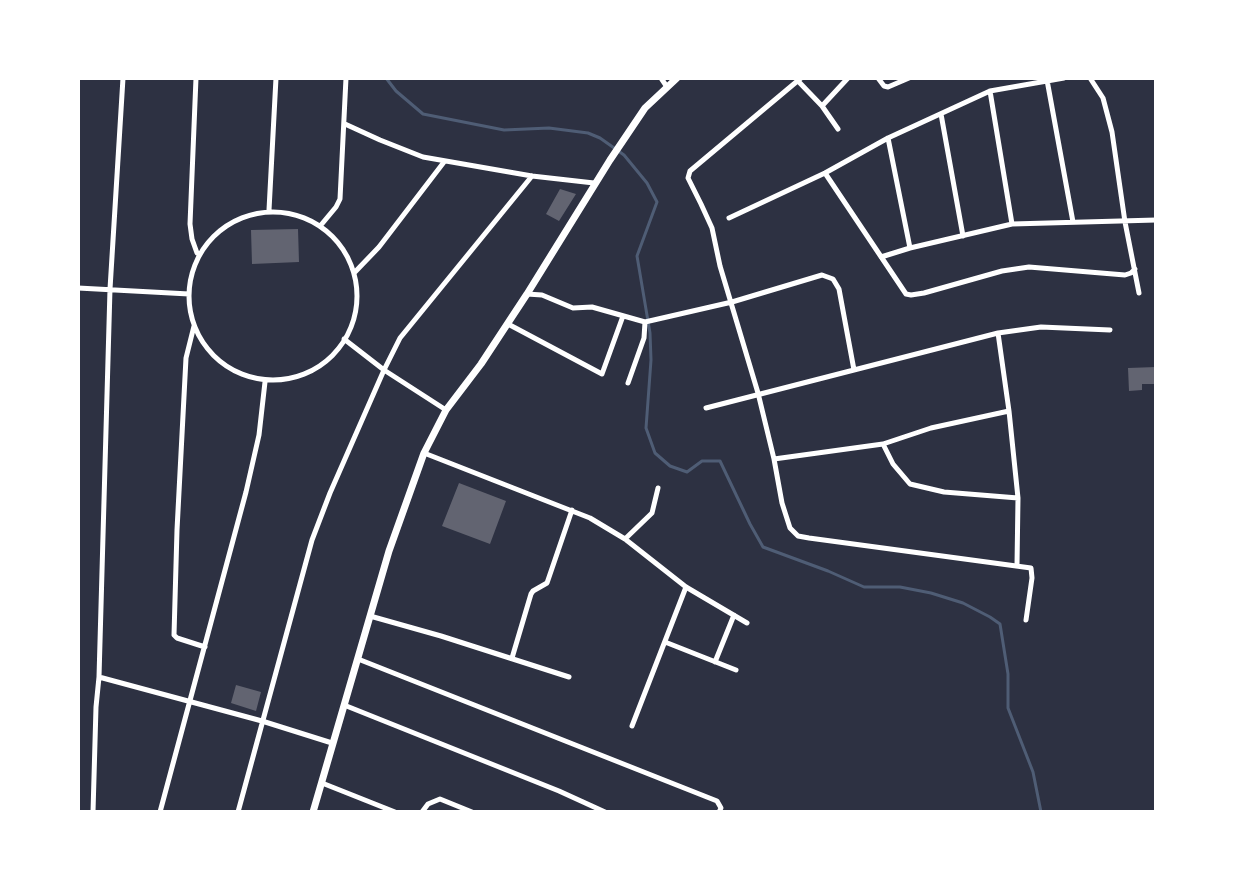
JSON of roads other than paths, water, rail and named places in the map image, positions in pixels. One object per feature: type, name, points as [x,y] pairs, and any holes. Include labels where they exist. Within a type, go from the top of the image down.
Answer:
[{"type":"main road","points":[[313,812],[389,551],[424,453],[446,410],[508,324],[594,183],[645,108],[677,78]]},
{"type":"street","points":[[93,812],[110,289],[123,78]]},
{"type":"street","points":[[196,78],[190,224],[197,253]]},
{"type":"street","points":[[269,210],[276,78]]},
{"type":"street","points":[[321,225],[340,199],[346,78]]},
{"type":"street","points":[[661,78],[667,87]]},
{"type":"street","points":[[822,106],[848,78]]},
{"type":"street","points":[[878,78],[888,87],[909,78]]},
{"type":"street","points":[[729,218],[990,91],[1064,78]]},
{"type":"street","points":[[1090,78],[1103,98],[1110,123],[1139,293]]},
{"type":"street","points":[[838,129],[800,79],[690,171],[688,178],[712,228],[720,266],[758,393],[790,528],[798,536],[1031,568],[1026,620]]},
{"type":"street","points":[[1047,80],[1073,222]]},
{"type":"street","points":[[990,91],[1012,224]]},
{"type":"street","points":[[941,114],[963,236]]},
{"type":"street","points":[[345,124],[405,150],[444,162],[594,183]]},
{"type":"street","points":[[888,138],[910,248]]},
{"type":"street","points":[[355,272],[379,247],[444,162]]},
{"type":"street","points":[[825,173],[903,290],[911,295],[1029,267],[1125,275],[1135,269]]},
{"type":"street","points":[[238,812],[312,540],[384,370],[400,338],[532,176]]},
{"type":"street","points":[[269,210],[303,217],[321,225],[339,243],[352,261],[356,300],[353,322],[332,356],[293,379],[265,382],[235,371],[201,340],[189,294],[197,253],[213,235],[240,220],[269,210]]},
{"type":"street","points":[[881,257],[1012,224],[1156,220]]},
{"type":"street","points":[[527,294],[542,295],[573,308],[592,307],[646,322],[732,302],[822,275],[833,279],[839,289],[854,370]]},
{"type":"street","points":[[81,288],[189,294]]},
{"type":"street","points":[[508,324],[602,374],[623,316]]},
{"type":"street","points":[[628,383],[644,338],[646,322]]},
{"type":"street","points":[[195,325],[186,358],[174,635],[205,647]]},
{"type":"street","points":[[706,408],[998,333],[1041,327],[1110,330]]},
{"type":"street","points":[[998,333],[1018,498],[1017,565]]},
{"type":"street","points":[[344,339],[384,370],[446,410]]},
{"type":"street","points":[[160,812],[259,435],[265,382]]},
{"type":"street","points":[[774,459],[883,444],[931,428],[1009,411]]},
{"type":"street","points":[[883,444],[893,464],[910,484],[944,492],[1018,498]]},
{"type":"street","points":[[424,453],[590,518],[625,539],[686,587],[747,623]]},
{"type":"street","points":[[625,539],[652,513],[658,488]]},
{"type":"street","points":[[512,658],[531,594],[547,583],[572,510]]},
{"type":"street","points":[[632,726],[686,587]]},
{"type":"street","points":[[715,662],[734,615]]},
{"type":"street","points":[[370,616],[569,677]]},
{"type":"street","points":[[665,642],[736,670]]},
{"type":"street","points":[[358,659],[717,801],[721,808],[719,812]]},
{"type":"street","points":[[99,677],[332,743]]},
{"type":"street","points":[[344,705],[605,812]]},
{"type":"street","points":[[321,782],[395,812]]},
{"type":"street","points":[[422,812],[428,804],[440,799],[472,812]]},
{"type":"waterway","points":[[386,78],[423,114],[504,130],[549,128],[588,133],[624,155],[647,183],[657,202],[637,256],[650,333],[646,428],[655,453],[670,466],[687,472],[702,461],[720,461],[763,547],[864,587],[900,587],[963,603],[1000,624],[1008,674],[1008,708],[1033,772],[1041,812]]}]
